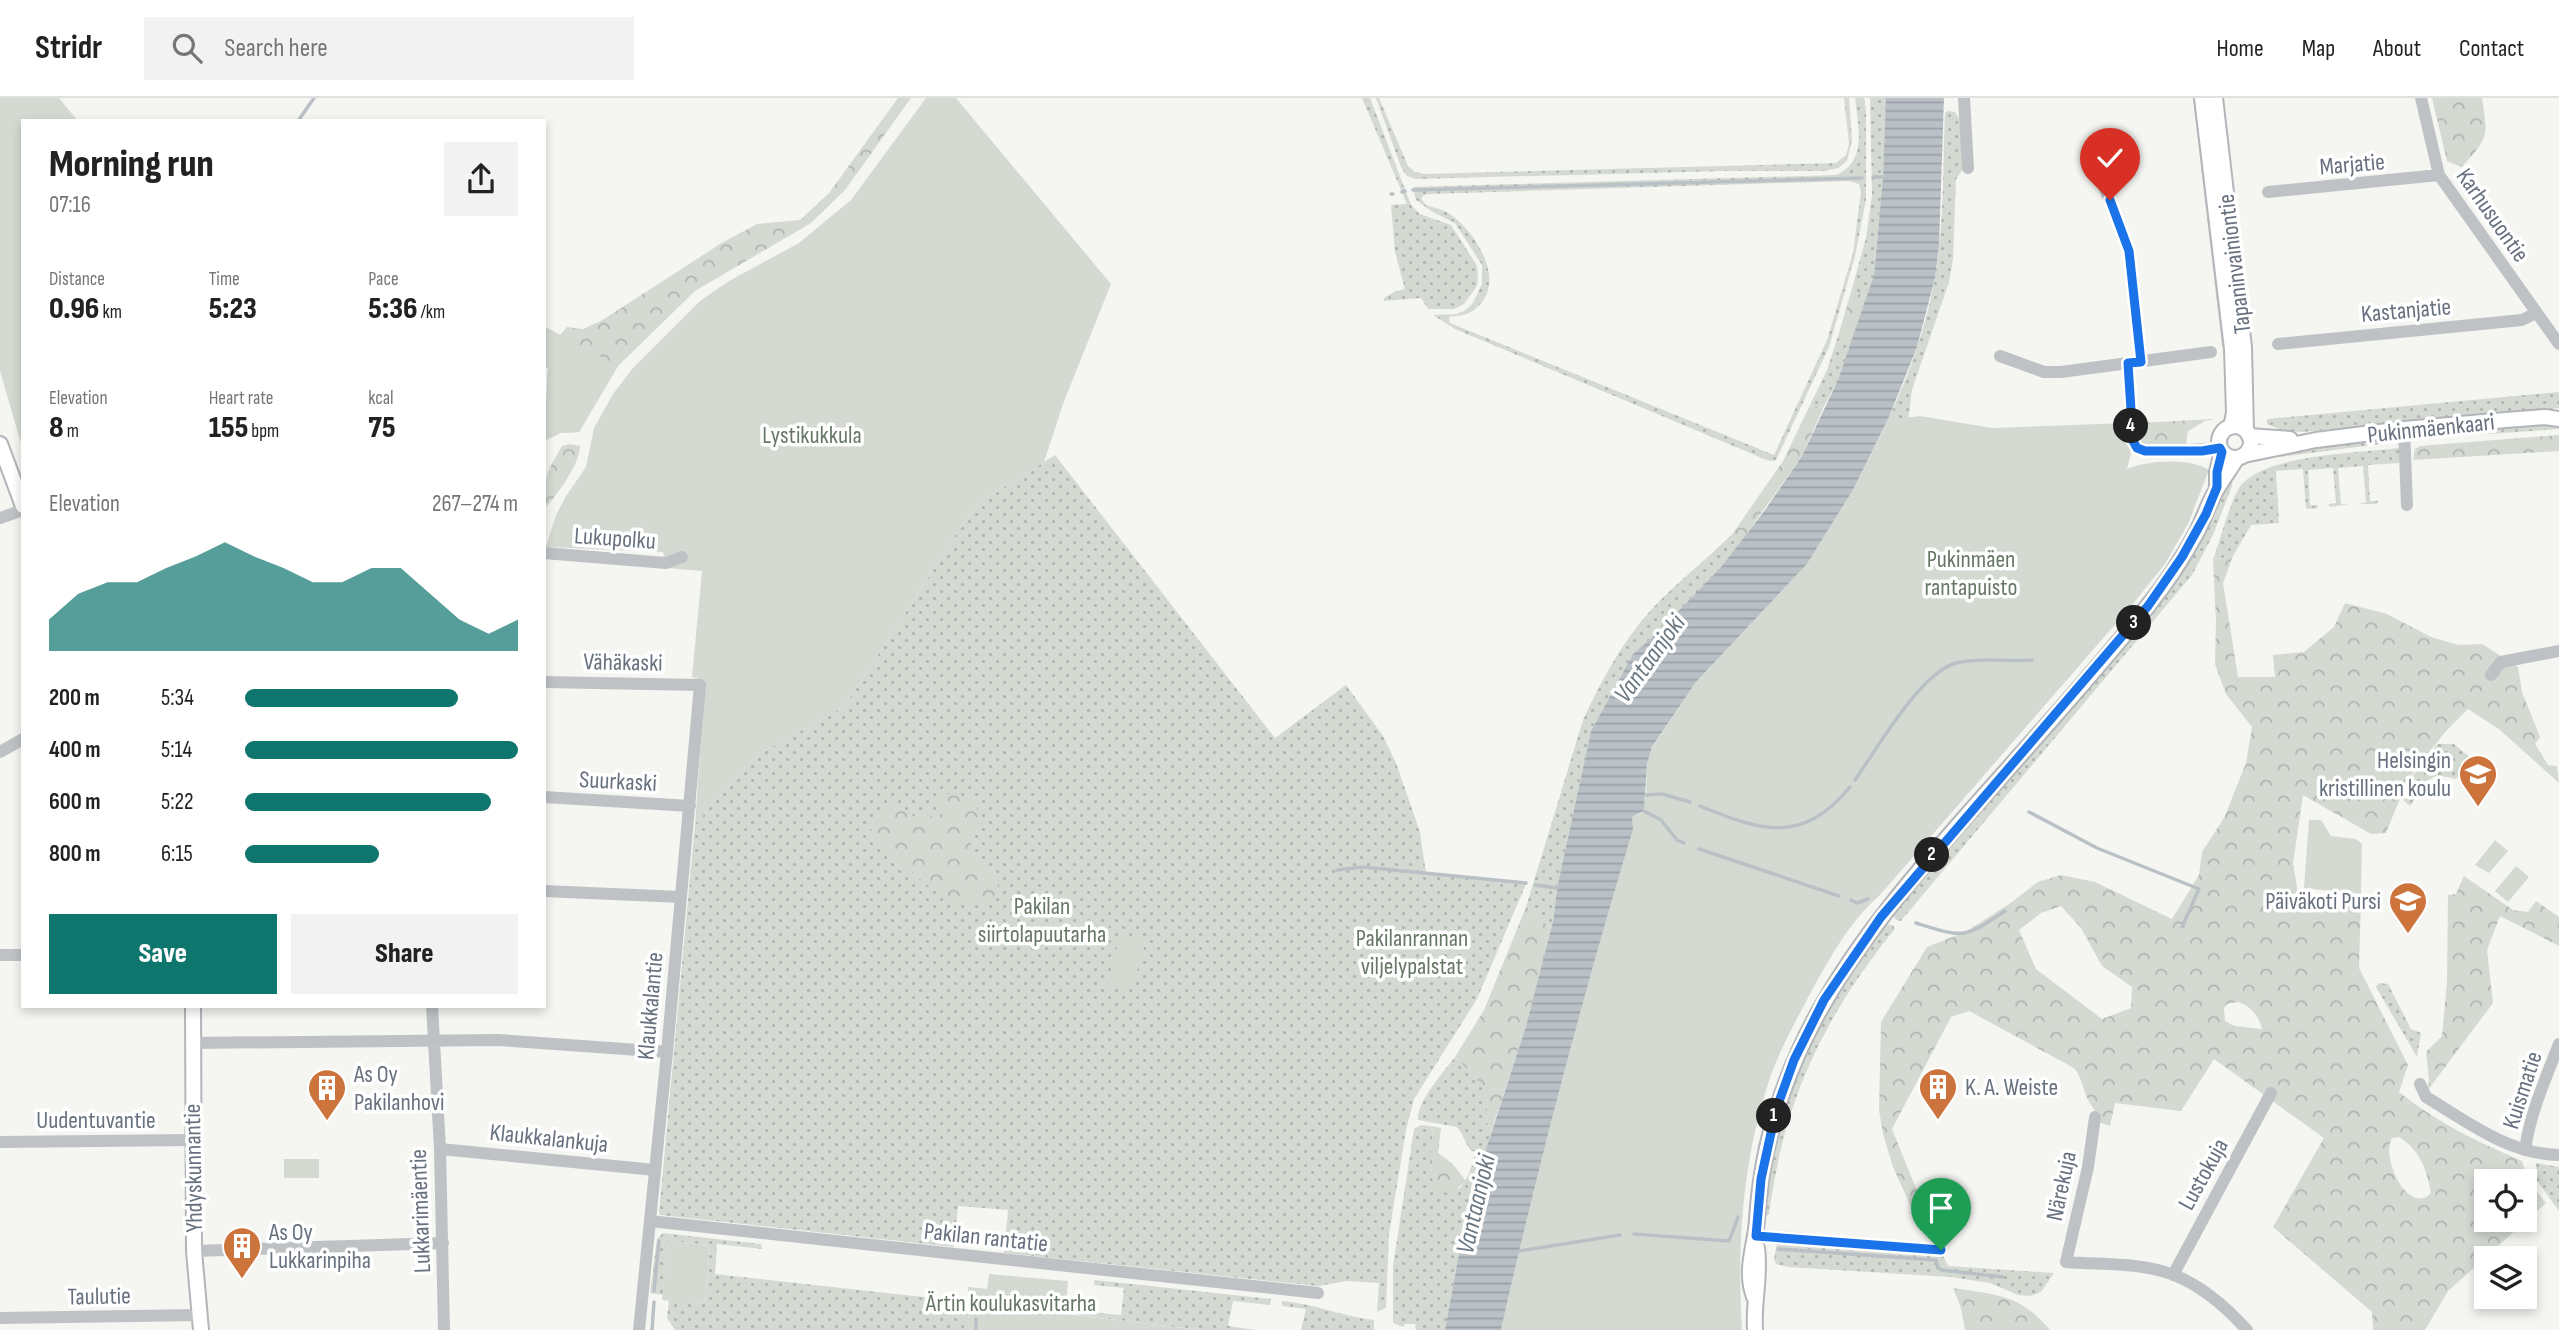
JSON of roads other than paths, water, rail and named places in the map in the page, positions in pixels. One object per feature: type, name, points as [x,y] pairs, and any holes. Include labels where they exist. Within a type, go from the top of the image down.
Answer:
[{"type":"main road","name":"Tapaninvainiontie","points":[[2202,98],[2232,349],[2234,408],[2242,431]]},
{"type":"main road","name":"Tapaninvainiontie","points":[[2215,98],[2244,347],[2242,431]]},
{"type":"main road","name":"Pukinmäenkaari","points":[[2240,457],[2316,440],[2404,429],[2554,416]]},
{"type":"main road","name":"Pukinmäenkaari","points":[[2242,431],[2316,440]]},
{"type":"main road","points":[[1755,1330],[1754,1297],[1749,1282],[1749,1268],[1756,1236],[1761,1179],[1776,1110],[1807,1032],[1829,991],[1881,917],[1924,865],[2148,606],[2196,535],[2217,487],[2220,436],[2242,431],[2250,446],[2217,487]]},
{"type":"main road","points":[[0,444],[21,502]]},
{"type":"main road","points":[[2221,450],[2227,456],[2240,457]]},
{"type":"main road","name":"Yhdyskunnantie","points":[[193,1008],[194,1251],[200,1323]]},
{"type":"street","points":[[1964,98],[1968,168]]},
{"type":"street","name":"Karhusuontie","points":[[2421,98],[2439,175],[2559,344]]},
{"type":"street","points":[[2089,153],[2129,251],[2134,363],[2133,441],[2137,448],[2155,452],[2221,450]]},
{"type":"street","name":"Marjatie","points":[[2268,192],[2439,175]]},
{"type":"street","name":"Kastanjatie","points":[[2278,344],[2522,320],[2536,313]]},
{"type":"street","points":[[2000,356],[2044,372],[2061,372],[2211,352]]},
{"type":"street","points":[[2404,429],[2407,505]]},
{"type":"street","points":[[0,518],[21,509]]},
{"type":"street","name":"Lukupolku","points":[[546,553],[666,563],[682,557]]},
{"type":"street","points":[[2491,675],[2501,662],[2559,651]]},
{"type":"street","name":"Vähäkaski","points":[[546,682],[700,685]]},
{"type":"street","name":"Klaukkalantie","points":[[639,1330],[700,685]]},
{"type":"street","points":[[0,752],[21,740]]},
{"type":"street","name":"Suurkaski","points":[[546,797],[690,806]]},
{"type":"street","points":[[546,891],[681,897]]},
{"type":"street","points":[[0,955],[21,955]]},
{"type":"street","name":"Lukkarimäentie","points":[[432,1008],[440,1149],[444,1330]]},
{"type":"street","points":[[191,1043],[498,1040],[667,1052]]},
{"type":"street","name":"Kuismatie","points":[[2525,1150],[2535,1108],[2559,1044]]},
{"type":"street","points":[[2420,1084],[2427,1097],[2499,1141],[2525,1150],[2559,1155]]},
{"type":"street","name":"Lustokuja","points":[[2174,1275],[2271,1093]]},
{"type":"street","name":"Närekuja","points":[[2095,1117],[2088,1167],[2066,1262],[2138,1268],[2174,1275]]},
{"type":"street","name":"Uudentuvantie","points":[[0,1142],[192,1140]]},
{"type":"street","name":"Klaukkalankuja","points":[[440,1149],[655,1170]]},
{"type":"street","name":"Pakilan rantatie","points":[[650,1221],[1318,1293]]},
{"type":"street","points":[[1756,1236],[1941,1250]]},
{"type":"street","points":[[194,1251],[443,1243]]},
{"type":"street","points":[[2174,1275],[2210,1296],[2247,1330]]},
{"type":"street","name":"Taulutie","points":[[0,1318],[200,1323]]},
{"type":"water","name":"Vantaanjoki","points":[[1886,98],[1944,98],[1939,246],[1935,278],[1917,347],[1889,417],[1853,490],[1807,564],[1696,682],[1652,747],[1647,764],[1644,811],[1632,817],[1633,829],[1562,1078],[1501,1330],[1445,1330],[1461,1243],[1479,1171],[1526,1026],[1553,922],[1557,888],[1591,731],[1633,654],[1721,567],[1765,510],[1802,456],[1838,380],[1874,275],[1883,177]]},
{"type":"waterway","points":[[299,119],[314,98]]},
{"type":"waterway","points":[[1873,177],[1883,177]]},
{"type":"waterway","points":[[1413,190],[1862,178]]},
{"type":"waterway","points":[[1855,780],[1914,696],[1942,670],[1965,661],[2032,660]]},
{"type":"waterway","points":[[1700,806],[1742,822],[1780,828],[1815,818],[1850,787]]},
{"type":"waterway","points":[[1646,795],[1662,794],[1690,802]]},
{"type":"waterway","points":[[1644,811],[1661,820],[1677,840],[1684,843]]},
{"type":"waterway","points":[[2029,812],[2097,848],[2199,889],[2182,927]]},
{"type":"waterway","points":[[1699,849],[1839,896]]},
{"type":"waterway","points":[[1337,870],[1363,867],[1526,883]]},
{"type":"waterway","points":[[1535,885],[1557,888]]},
{"type":"waterway","points":[[1851,900],[1857,903],[1868,899]]},
{"type":"waterway","points":[[1916,923],[1963,933],[1980,927],[2005,911]]},
{"type":"waterway","points":[[1634,1234],[1729,1241],[1738,1217]]},
{"type":"waterway","points":[[1519,1251],[1620,1235]]},
{"type":"waterway","points":[[654,1291],[659,1241]]},
{"type":"waterway","points":[[1778,1249],[1936,1260],[1938,1268],[1942,1270],[2003,1277]]},
{"type":"waterway","points":[[652,1330],[654,1302]]},
{"type":"waterway","points":[[976,1319],[976,1330]]},
{"type":"place","name":"Helsingin kristillinen koulu","points":[[2478,808]]},
{"type":"place","name":"Päiväkoti Pursi","points":[[2408,935]]},
{"type":"place","name":"K. A. Weiste","points":[[1938,1121]]},
{"type":"place","name":"As Oy Pakilanhovi","points":[[327,1122]]},
{"type":"place","name":"As Oy Lukkarinpiha","points":[[242,1280]]},
{"type":"park label","name":"Lystikukkula","points":[[812,435]]},
{"type":"park label","name":"Pukinmäen rantapuisto","points":[[1971,573]]},
{"type":"park label","name":"Pakilan siirtolapuutarha","points":[[1042,920]]},
{"type":"park label","name":"Pakilanrannan viljelypalstat","points":[[1412,952]]},
{"type":"park label","name":"Ärtin koulukasvitarha","points":[[1011,1303]]}]
